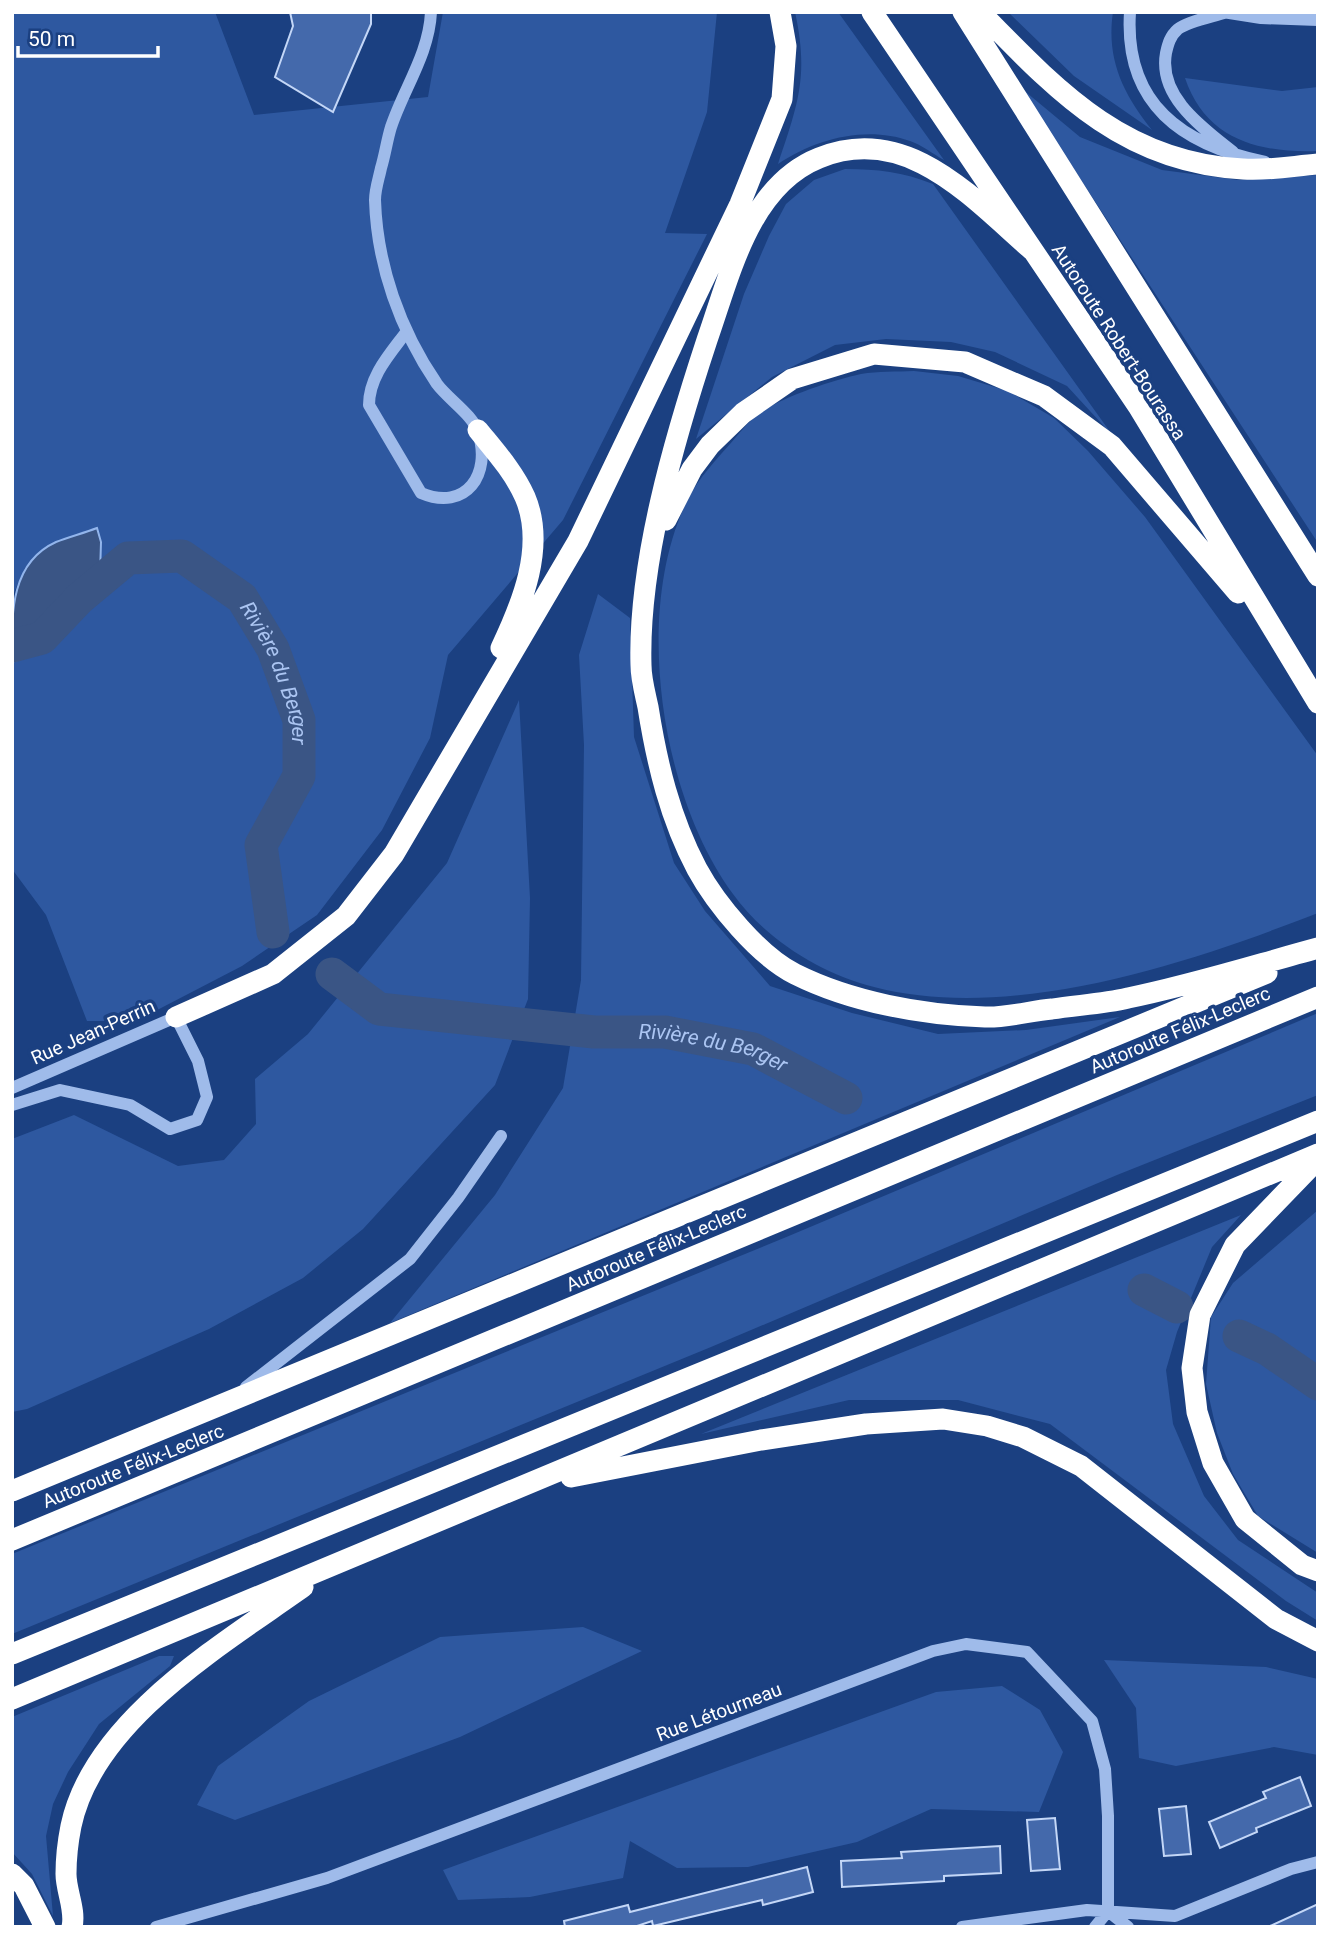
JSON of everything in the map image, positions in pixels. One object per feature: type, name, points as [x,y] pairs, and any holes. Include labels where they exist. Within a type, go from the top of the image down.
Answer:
[{"type":"highway","points":[[176,1017],[273,974],[346,916],[394,854],[578,541],[740,204],[782,99],[786,46],[780,12]]},
{"type":"highway","name":"Autoroute Robert-Bourassa","points":[[872,12],[1138,406],[1318,703]]},
{"type":"highway","points":[[963,12],[1318,576]]},
{"type":"highway","points":[[977,12],[1045,79],[1077,105],[1129,140],[1176,159],[1243,169],[1318,164]]},
{"type":"highway","points":[[1032,250],[957,184],[909,155],[874,149],[851,150],[814,160],[790,174],[769,194],[753,220],[726,286],[684,409],[667,474],[645,602],[641,667],[657,763],[681,839],[703,880],[731,921],[792,973],[878,1004],[987,1017],[1126,999],[1318,950]]},
{"type":"highway","points":[[655,541],[692,469],[710,445],[743,414],[792,379],[874,354],[965,362],[1044,396],[1112,446],[1275,636]]},
{"type":"highway","points":[[452,755],[528,582],[532,521],[525,497],[510,471],[478,430]]},
{"type":"highway","points":[[12,1491],[1318,950]]},
{"type":"highway","name":"Autoroute Félix-Leclerc","points":[[12,1540],[1318,997]]},
{"type":"highway","points":[[12,1654],[1318,1121]]},
{"type":"highway","points":[[12,1699],[1318,1157]]},
{"type":"highway","points":[[1318,1157],[1235,1245],[1200,1315],[1192,1368],[1197,1412],[1213,1463],[1245,1519],[1302,1565],[1318,1572]]},
{"type":"highway","points":[[527,1486],[761,1440],[866,1424],[943,1419],[986,1426],[1023,1437],[1081,1466],[1266,1611],[1318,1641]]},
{"type":"highway","points":[[12,1476],[96,1456]]},
{"type":"highway","points":[[72,1927],[66,1875],[71,1826],[84,1786],[105,1749],[146,1705],[238,1633],[337,1564]]},
{"type":"highway","points":[[12,1874],[24,1886],[45,1927]]},
{"type":"street","points":[[407,331],[375,375],[369,391],[369,405],[421,493],[436,499],[451,500],[466,492],[476,478],[481,460],[478,430],[438,384],[407,331],[389,287],[378,237],[375,196],[391,127],[430,34],[431,12]]},
{"type":"street","points":[[1130,12],[1129,53],[1146,94],[1167,120],[1206,146],[1240,157],[1290,167]]},
{"type":"street","points":[[1240,157],[1195,122],[1169,87],[1165,60],[1169,41],[1179,28],[1224,13],[1318,20]]},
{"type":"street","name":"Rue Jean-Perrin","points":[[12,1088],[176,1017],[198,1060],[207,1097],[197,1120],[170,1129],[130,1105],[60,1090],[12,1105]]},
{"type":"street","points":[[223,1405],[410,1259],[458,1198],[500,1136]]},
{"type":"street","name":"Rue Létourneau","points":[[156,1927],[327,1878],[933,1651],[966,1644],[1027,1652],[1092,1721],[1105,1769],[1108,1911]]},
{"type":"street","points":[[962,1927],[1087,1910],[1175,1916],[1291,1869],[1318,1862]]},
{"type":"street","points":[[1095,1927],[1108,1911]]},
{"type":"street","points":[[1108,1911],[1128,1927]]},
{"type":"shaded area","points":[[12,12],[215,12],[254,115],[428,97],[443,12],[717,12],[707,112],[665,233],[707,234],[563,520],[448,655],[430,738],[382,830],[317,915],[242,966],[136,1021],[87,1021],[46,915],[12,869],[12,662],[44,650],[97,529],[53,543],[25,568],[12,597]]},
{"type":"shaded area","points":[[795,12],[838,12],[944,160],[910,141],[876,134],[841,137],[824,142],[778,164],[799,90],[801,54]]},
{"type":"shaded area","points":[[1008,12],[1113,12],[1112,45],[1119,75],[1133,103],[1152,130],[1074,76]]},
{"type":"shaded area","points":[[1185,78],[1282,91],[1318,87],[1318,151],[1275,149],[1237,138],[1206,116],[1194,99]]},
{"type":"shaded area","points":[[1021,88],[1080,137],[1162,170],[1238,180],[1318,175],[1318,543]]},
{"type":"shaded area","points":[[845,169],[890,172],[933,184],[1113,436],[1067,386],[995,352],[951,342],[886,339],[835,345],[772,377],[696,439],[744,294],[786,204],[814,180]]},
{"type":"shaded area","points":[[914,371],[958,376],[1008,391],[1054,418],[1088,451],[1145,517],[1318,756],[1318,913],[1214,951],[1157,968],[1041,993],[983,998],[927,996],[874,987],[834,973],[778,940],[761,926],[733,894],[708,853],[687,806],[672,754],[662,700],[659,645],[662,592],[672,542],[689,497],[698,483],[757,415],[792,396],[849,377],[874,372]]},
{"type":"shaded area","points":[[97,528],[101,542],[100,574],[44,650],[12,662],[13,611],[21,578],[29,564],[40,552],[56,542]]},
{"type":"shaded area","points":[[598,594],[630,618],[634,737],[674,863],[705,911],[770,986],[852,1013],[938,1034],[1026,1030],[1120,1017],[390,1323],[495,1195],[563,1088],[581,980],[584,745],[579,655]]},
{"type":"shaded area","points":[[519,700],[530,898],[528,999],[495,1085],[363,1229],[303,1278],[209,1329],[27,1409],[12,1412],[12,1139],[74,1115],[178,1166],[224,1160],[256,1124],[255,1079],[308,1034],[447,863]]},
{"type":"shaded area","points":[[1318,1013],[1318,1095],[1117,1175],[711,1347],[12,1634],[12,1554],[784,1238]]},
{"type":"shaded area","points":[[1318,1210],[1318,1553],[1258,1516],[1233,1474],[1217,1433],[1206,1384],[1211,1317],[1233,1283]]},
{"type":"shaded area","points":[[1241,1215],[1212,1247],[1177,1332],[1166,1370],[1173,1424],[1204,1496],[1238,1540],[1318,1593],[1318,1621],[1286,1601],[1050,1424],[958,1400],[849,1400],[701,1434]]},
{"type":"shaded area","points":[[583,1627],[642,1651],[460,1737],[235,1820],[197,1805],[218,1766],[309,1701],[440,1637]]},
{"type":"shaded area","points":[[159,1656],[174,1656],[170,1666],[99,1724],[68,1772],[53,1804],[46,1836],[53,1916],[32,1874],[12,1852],[12,1717]]},
{"type":"shaded area","points":[[1104,1660],[1266,1667],[1318,1679],[1318,1755],[1274,1747],[1176,1766],[1139,1758],[1136,1708]]},
{"type":"shaded area","points":[[1002,1686],[1040,1710],[1063,1752],[1039,1812],[931,1809],[857,1842],[748,1867],[677,1868],[630,1841],[623,1878],[530,1897],[458,1900],[443,1870],[936,1692]]},
{"type":"building","points":[[290,12],[371,12],[371,24],[333,112],[275,77],[293,26]]},
{"type":"building","points":[[1300,1777],[1311,1806],[1256,1828],[1257,1832],[1220,1848],[1209,1822],[1266,1798],[1263,1792]]},
{"type":"building","points":[[1186,1806],[1191,1854],[1164,1856],[1159,1809]]},
{"type":"building","points":[[1055,1818],[1060,1869],[1031,1871],[1027,1820]]},
{"type":"building","points":[[1000,1846],[1001,1873],[944,1876],[944,1881],[842,1887],[841,1861],[902,1858],[901,1852]]},
{"type":"building","points":[[807,1867],[813,1892],[763,1905],[762,1900],[653,1926],[652,1921],[634,1927],[565,1927],[564,1921],[628,1905],[630,1912]]},
{"type":"building","points":[[1318,1904],[1318,1927],[1268,1927]]},
{"type":"waterway","name":"Rivière du Berger","points":[[12,646],[42,638],[80,598],[128,558],[182,556],[242,598],[273,649],[299,720],[299,776],[261,845],[273,932]]},
{"type":"waterway","name":"Rivière du Berger","points":[[332,974],[379,1009],[594,1032],[665,1032],[753,1049],[846,1098]]},
{"type":"waterway","name":"Rivière du Berger","points":[[1144,1290],[1177,1307]]},
{"type":"waterway","name":"Rivière du Berger","points":[[1239,1336],[1267,1349],[1318,1384]]}]
